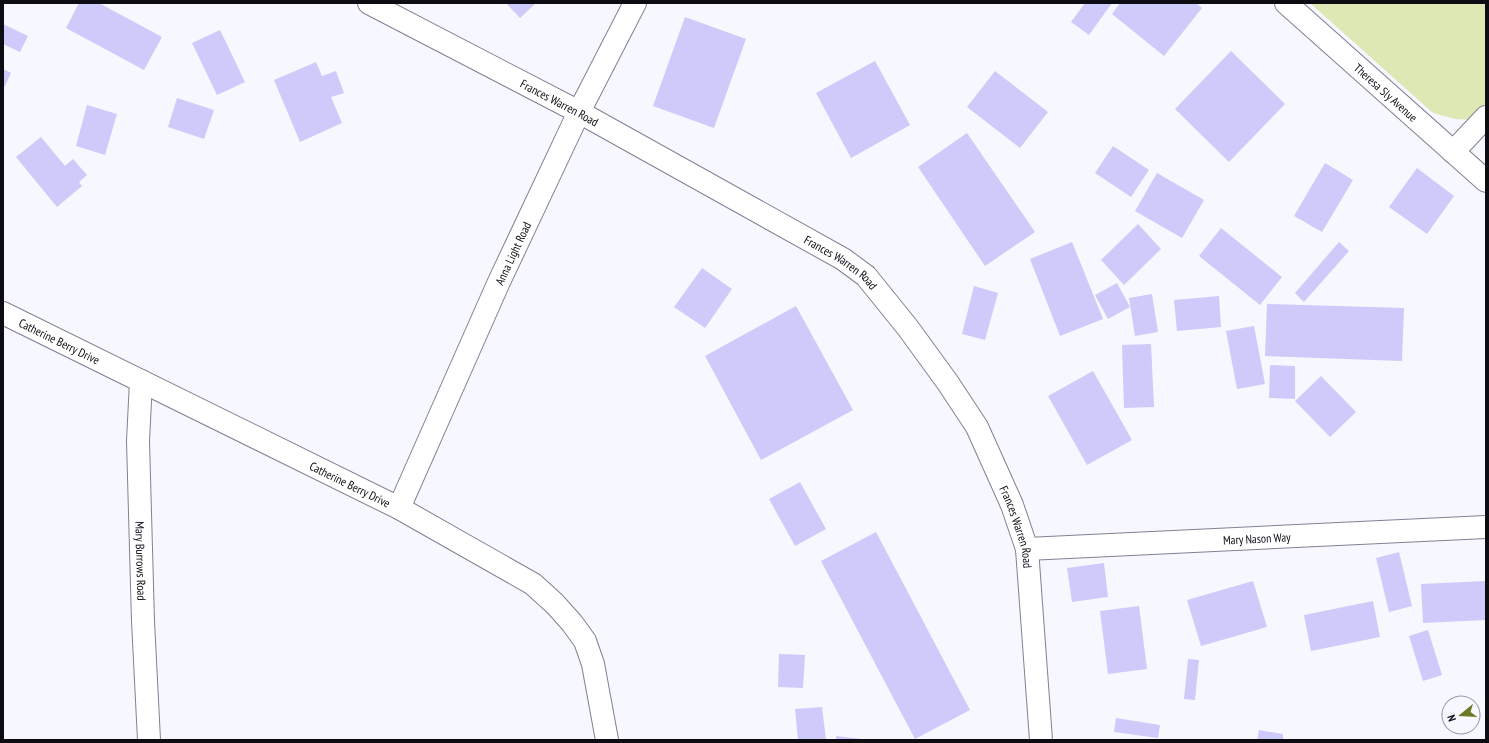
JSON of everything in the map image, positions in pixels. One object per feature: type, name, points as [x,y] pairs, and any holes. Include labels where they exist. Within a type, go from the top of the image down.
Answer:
[{"type":"street","name":"Frances Warren Road","points":[[369,3],[579,112],[843,259],[866,276],[908,328],[948,383],[977,427],[1012,505],[1027,549],[1041,740]]},
{"type":"street","name":"Anna Light Road","points":[[400,508],[498,284],[579,112],[636,3]]},
{"type":"street","name":"Theresa Sly Avenue","points":[[1286,3],[1486,181]]},
{"type":"street","points":[[1453,152],[1486,117]]},
{"type":"street","name":"Catherine Berry Drive","points":[[3,313],[400,508],[533,584],[555,604],[572,623],[585,641],[593,664],[607,740]]},
{"type":"street","name":"Mary Burrows Road","points":[[141,381],[138,441],[143,621],[149,740]]},
{"type":"street","name":"Mary Nason Way","points":[[1027,549],[1486,527]]},
{"type":"green space","points":[[1310,3],[1486,3],[1486,109],[1476,120],[1455,119],[1433,113]]},
{"type":"building","points":[[79,3],[99,3],[162,37],[144,70],[66,28]]},
{"type":"building","points":[[506,3],[536,3],[520,18]]},
{"type":"building","points":[[1085,3],[1112,3],[1089,35],[1071,22]]},
{"type":"building","points":[[1120,3],[1196,3],[1202,8],[1164,56],[1112,14]]},
{"type":"building","points":[[685,17],[746,39],[714,128],[653,106]]},
{"type":"building","points":[[3,24],[28,36],[20,52],[3,44]]},
{"type":"building","points":[[220,30],[245,82],[217,95],[192,43]]},
{"type":"building","points":[[1231,51],[1285,104],[1229,162],[1175,109]]},
{"type":"building","points":[[875,61],[910,125],[851,158],[816,93]]},
{"type":"building","points":[[316,62],[322,76],[336,71],[344,93],[331,97],[342,123],[300,142],[274,80]]},
{"type":"building","points":[[3,69],[11,73],[5,86],[3,86]]},
{"type":"building","points":[[995,71],[1048,112],[1020,148],[967,107]]},
{"type":"building","points":[[177,98],[214,110],[204,139],[168,127]]},
{"type":"building","points":[[87,105],[117,114],[105,155],[76,146]]},
{"type":"building","points":[[967,133],[1035,232],[985,266],[918,167]]},
{"type":"building","points":[[41,137],[65,166],[73,159],[87,175],[79,182],[82,186],[57,207],[16,157]]},
{"type":"building","points":[[1113,146],[1149,170],[1131,197],[1095,173]]},
{"type":"building","points":[[1325,163],[1353,180],[1322,232],[1294,216]]},
{"type":"building","points":[[1417,168],[1454,196],[1427,234],[1389,207]]},
{"type":"building","points":[[1157,173],[1204,200],[1182,238],[1135,211]]},
{"type":"building","points":[[1138,224],[1161,249],[1124,285],[1101,260]]},
{"type":"building","points":[[1221,228],[1282,277],[1260,305],[1199,256]]},
{"type":"building","points":[[1072,242],[1103,319],[1060,336],[1030,259]]},
{"type":"building","points":[[1339,242],[1349,251],[1304,302],[1295,293]]},
{"type":"building","points":[[702,268],[732,289],[705,328],[674,307]]},
{"type":"building","points":[[1117,283],[1130,307],[1108,319],[1095,295]]},
{"type":"building","points":[[974,286],[998,293],[985,340],[962,334]]},
{"type":"building","points":[[1152,294],[1158,332],[1135,336],[1129,298]]},
{"type":"building","points":[[1219,296],[1221,327],[1177,331],[1174,300]]},
{"type":"building","points":[[1267,304],[1404,308],[1402,361],[1265,356]]},
{"type":"building","points":[[796,306],[853,410],[761,460],[705,356]]},
{"type":"building","points":[[1254,326],[1265,384],[1237,389],[1226,331]]},
{"type":"building","points":[[1151,344],[1154,407],[1124,408],[1122,345]]},
{"type":"building","points":[[1270,365],[1295,366],[1295,399],[1269,398]]},
{"type":"building","points":[[1093,371],[1132,440],[1087,465],[1048,396]]},
{"type":"building","points":[[1321,376],[1356,412],[1330,437],[1295,401]]},
{"type":"building","points":[[800,482],[826,529],[795,546],[769,499]]},
{"type":"building","points":[[876,532],[970,710],[915,739],[821,561]]},
{"type":"building","points":[[1399,552],[1412,606],[1389,612],[1376,558]]},
{"type":"building","points":[[1104,563],[1108,597],[1072,602],[1067,568]]},
{"type":"building","points":[[1253,581],[1267,627],[1201,646],[1187,600]]},
{"type":"building","points":[[1486,581],[1486,620],[1423,623],[1421,584]]},
{"type":"building","points":[[1373,601],[1380,637],[1311,651],[1304,615]]},
{"type":"building","points":[[1139,606],[1147,669],[1108,674],[1100,611]]},
{"type":"building","points":[[1428,630],[1442,675],[1423,681],[1409,636]]},
{"type":"building","points":[[779,654],[805,655],[803,688],[778,687]]},
{"type":"building","points":[[1188,659],[1199,660],[1195,700],[1184,699]]},
{"type":"building","points":[[822,707],[826,740],[798,740],[795,709]]},
{"type":"building","points":[[1116,718],[1160,725],[1158,738],[1114,732]]},
{"type":"building","points":[[1259,730],[1283,734],[1283,740],[1257,740]]},
{"type":"building","points":[[836,736],[862,739],[862,740],[836,740]]}]
